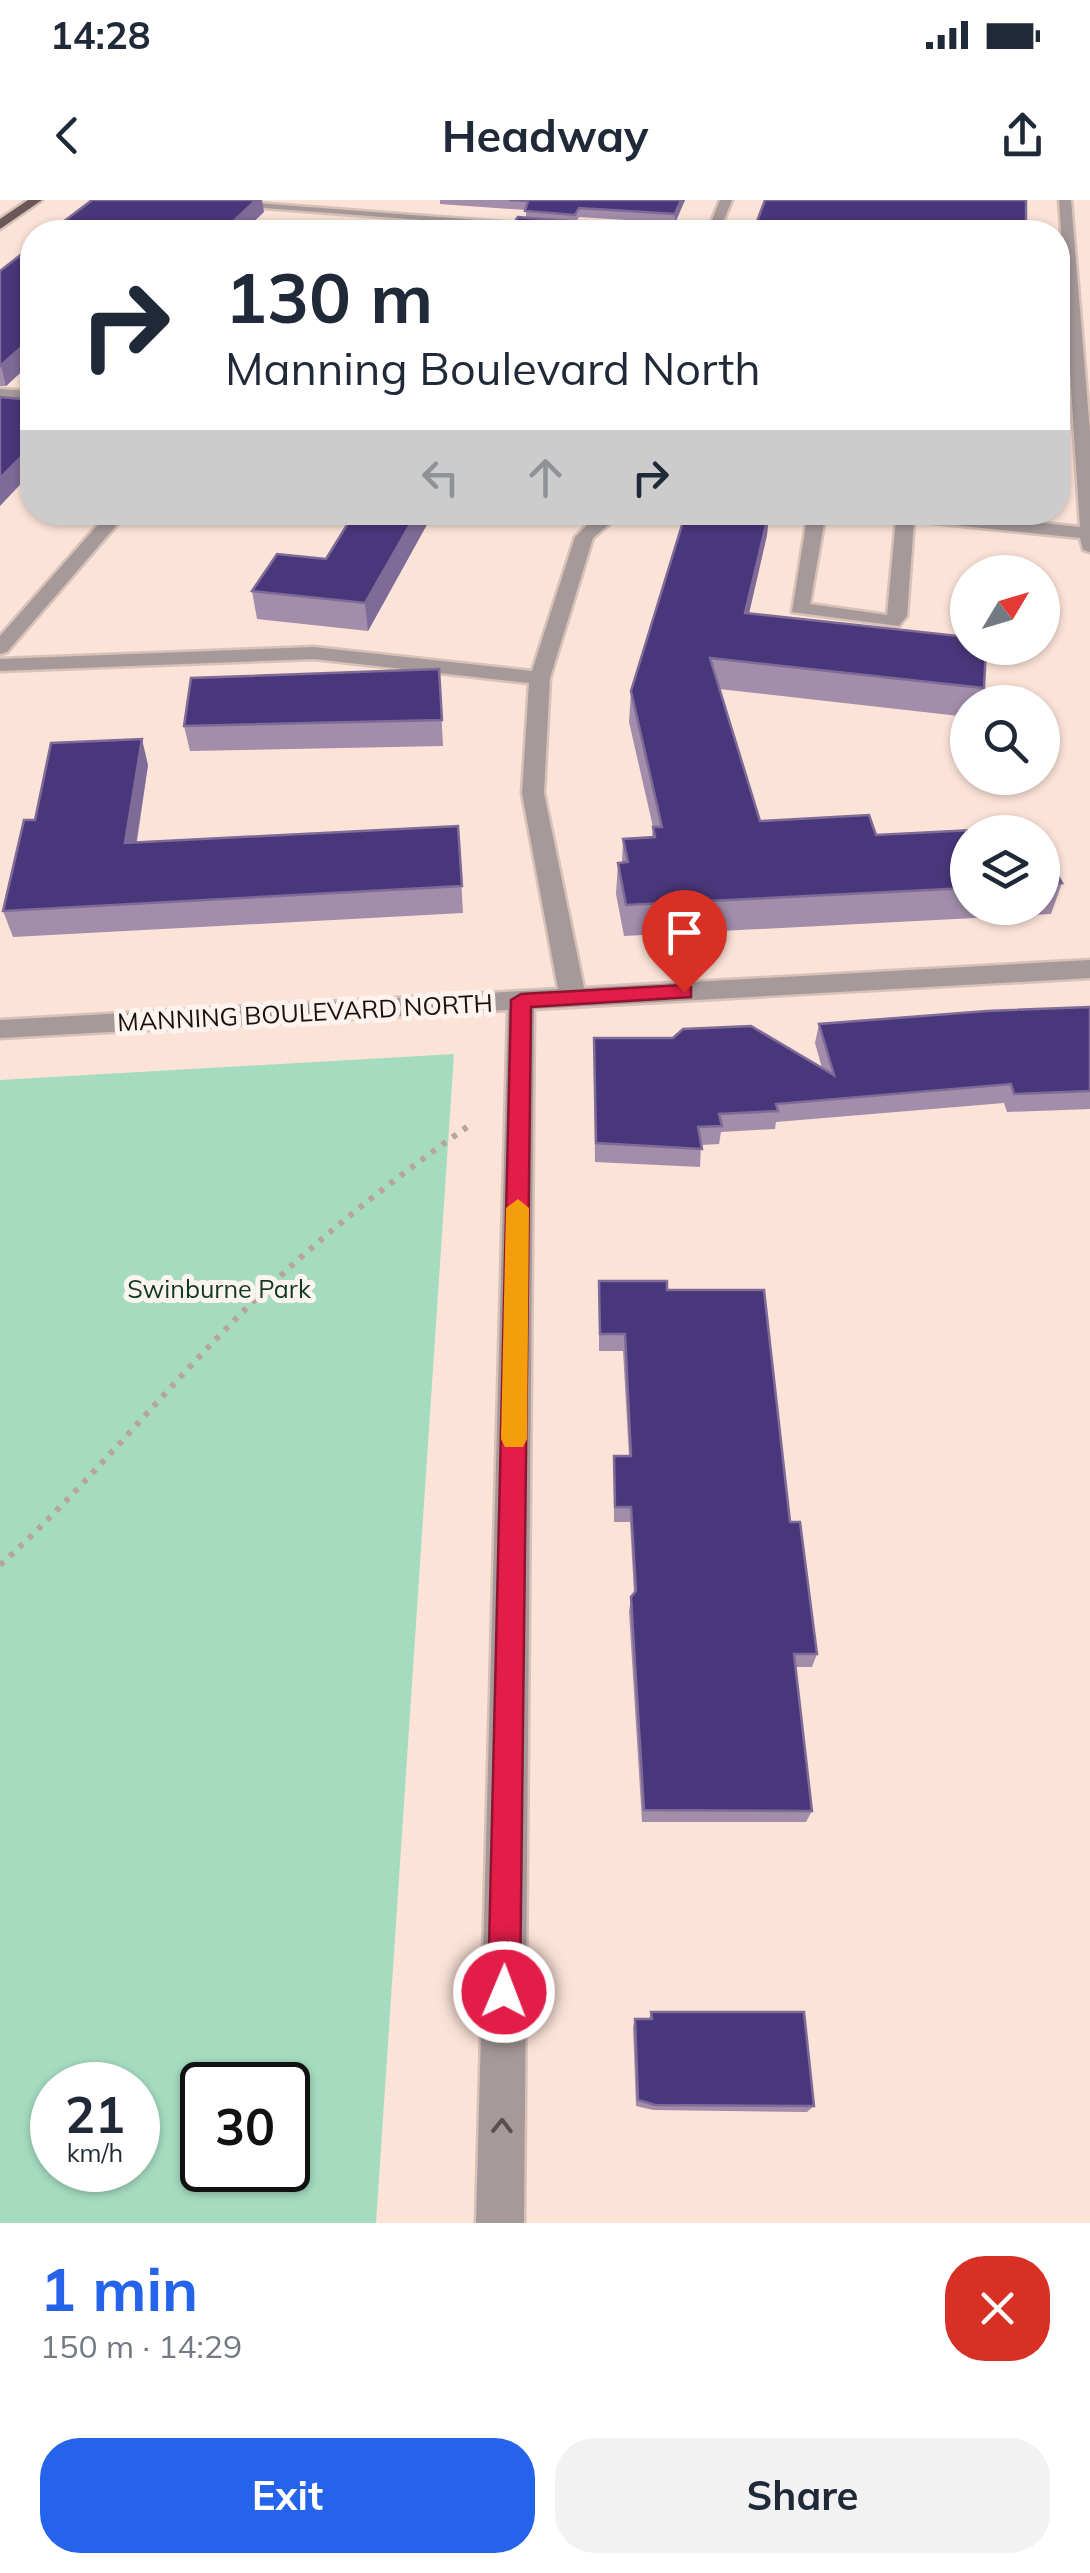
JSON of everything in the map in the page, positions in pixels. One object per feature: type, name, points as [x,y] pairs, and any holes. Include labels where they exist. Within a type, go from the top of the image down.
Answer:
[{"type":"main road","points":[[0,225],[36,200]]},
{"type":"street","points":[[166,200],[461,220]]},
{"type":"street","points":[[373,220],[391,200]]},
{"type":"street","points":[[1070,309],[1090,546]]},
{"type":"street","points":[[1070,367],[1078,368]]},
{"type":"street","points":[[0,648],[108,525]]},
{"type":"street","points":[[573,998],[535,817],[540,678],[584,537],[593,525]]},
{"type":"street","points":[[815,525],[799,608],[892,622],[897,616],[905,525]]},
{"type":"street","points":[[1012,525],[1089,533]]},
{"type":"street","points":[[0,665],[314,652],[540,678]]},
{"type":"street","name":"MANNING BOULEVARD NORTH","points":[[0,1029],[1090,969]]},
{"type":"street","points":[[500,2223],[521,1000]]},
{"type":"path","points":[[0,1564],[84,1488],[220,1335],[297,1258],[467,1126]]},
{"type":"green space","name":"Swinburne Park","points":[[454,1054],[376,2223],[0,2223],[0,1080]]},
{"type":"building","points":[[92,200],[256,200],[235,220],[66,220]]},
{"type":"building","points":[[509,200],[681,200],[675,214],[579,208],[575,215],[525,211],[528,201]]},
{"type":"building","points":[[765,200],[1026,200],[1026,220],[758,220]]},
{"type":"building","points":[[20,255],[20,348],[0,366],[0,271]]},
{"type":"building","points":[[0,397],[20,399],[20,458],[0,478]]},
{"type":"building","points":[[347,525],[410,525],[365,603],[252,591],[277,554],[326,559]]},
{"type":"building","points":[[682,525],[766,525],[745,613],[950,635],[950,665],[985,665],[984,685],[957,685],[710,658],[760,821],[869,815],[876,835],[950,831],[950,889],[626,905],[618,863],[628,862],[623,839],[655,837],[653,827],[662,827],[631,691]]},
{"type":"building","points":[[439,669],[442,720],[184,726],[191,678]]},
{"type":"building","points":[[142,739],[125,843],[458,826],[462,886],[3,911],[24,820],[35,820],[51,743]]},
{"type":"building","points":[[1090,1007],[1090,1091],[1014,1094],[1011,1084],[776,1104],[778,1111],[719,1114],[722,1126],[698,1127],[702,1149],[596,1143],[594,1038],[673,1038],[683,1029],[751,1026],[834,1075],[819,1024]]},
{"type":"building","points":[[599,1281],[667,1281],[667,1290],[764,1290],[790,1522],[800,1522],[817,1654],[794,1654],[812,1811],[644,1810],[631,1597],[636,1591],[631,1507],[615,1507],[614,1456],[631,1456],[625,1334],[600,1334]]},
{"type":"building","points":[[651,2012],[804,2012],[814,2106],[655,2105],[638,2100],[635,2019],[652,2019]]},
{"type":"slow traffic","points":[[514,1439],[518,1208]]},
{"type":"route","points":[[504,1992],[521,1000],[684,992]]}]
